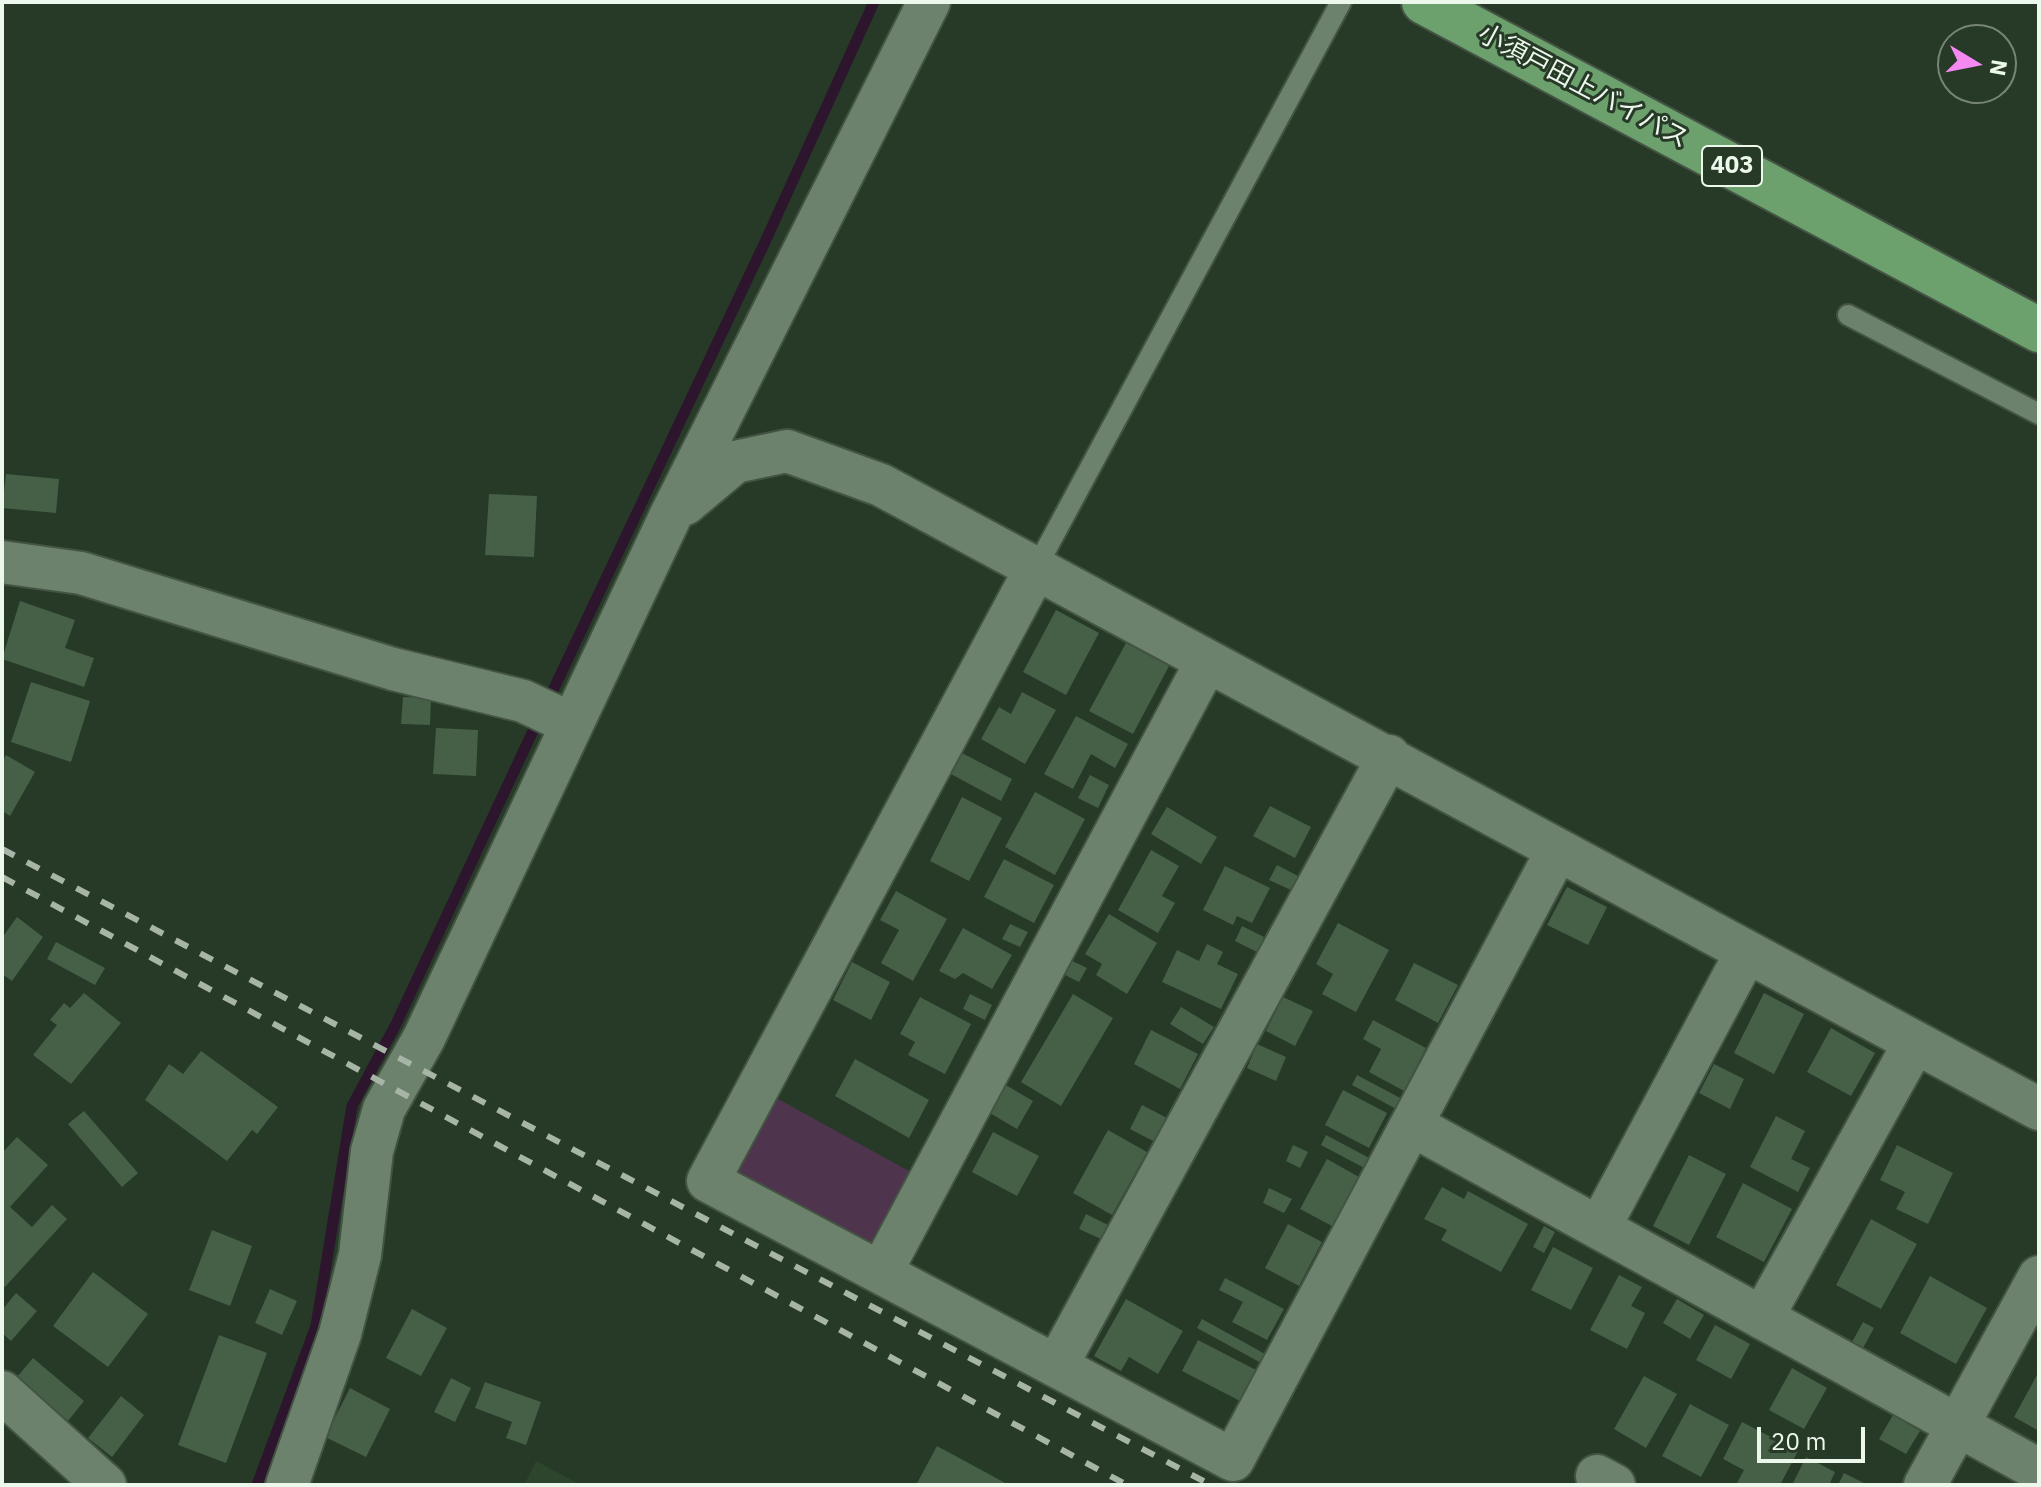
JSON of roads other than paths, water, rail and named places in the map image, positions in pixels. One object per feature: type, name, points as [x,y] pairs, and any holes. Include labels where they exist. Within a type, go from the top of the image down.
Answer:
[{"type":"highway","name":"小須戸田上バイパス","points":[[1424,2],[2039,330]]},
{"type":"street","points":[[287,1485],[340,1334],[360,1255],[372,1151],[384,1109],[424,1038],[671,515],[929,2]]},
{"type":"street","points":[[671,515],[735,462],[787,451],[881,485],[1035,570],[1389,756],[1557,851],[2039,1109]]},
{"type":"street","points":[[2,562],[81,573],[393,669],[523,701],[572,724]]},
{"type":"street","points":[[1035,570],[708,1181],[1233,1460],[1557,851]]},
{"type":"street","points":[[881,1272],[1207,661]]},
{"type":"street","points":[[1057,1365],[1389,756]]},
{"type":"street","points":[[1599,1228],[1746,953]]},
{"type":"street","points":[[1762,1318],[1915,1042]]},
{"type":"street","points":[[1412,1125],[2039,1470]]},
{"type":"street","points":[[1925,1485],[2039,1277]]},
{"type":"street","points":[[2,1392],[105,1485]]},
{"type":"lane","points":[[1035,570],[1341,2]]},
{"type":"lane","points":[[1848,315],[2039,414]]},
{"type":"waterway","points":[[547,703],[765,242],[874,2]]},
{"type":"waterway","points":[[257,1485],[316,1326],[352,1106],[396,1024],[539,718]]},
{"type":"railway","points":[[2,849],[1211,1485]]},
{"type":"railway","points":[[2,877],[1127,1485]]}]
